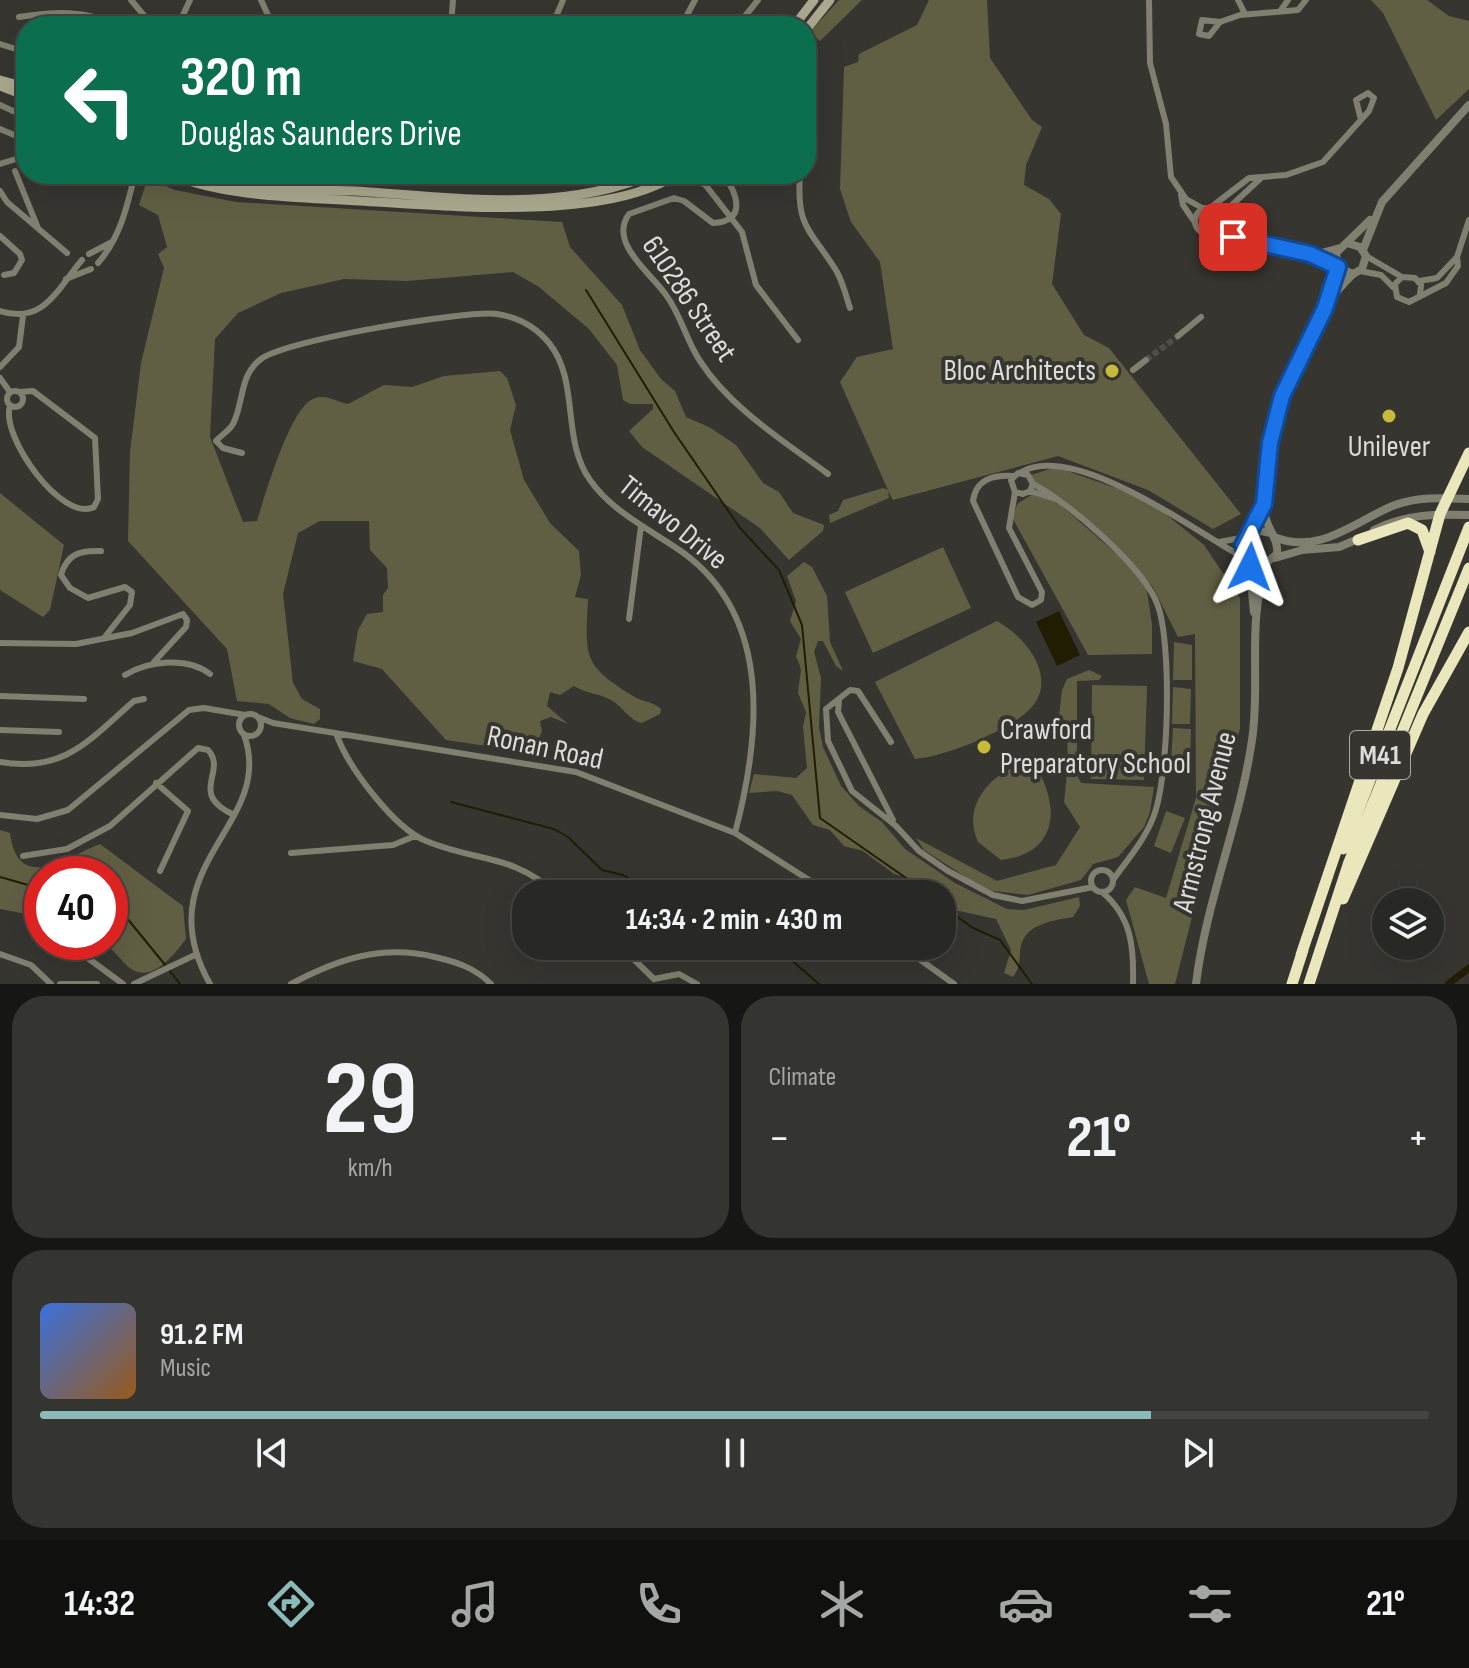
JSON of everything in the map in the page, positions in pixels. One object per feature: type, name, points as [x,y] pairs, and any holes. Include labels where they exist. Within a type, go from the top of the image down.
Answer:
[{"type":"highway","points":[[1301,955],[1398,668],[1440,514],[1469,453]]},
{"type":"highway","points":[[1358,540],[1408,523],[1422,530],[1430,553]]},
{"type":"highway","name":"M41","points":[[1292,984],[1469,527]]},
{"type":"highway","name":"M41","points":[[1310,980],[1349,862],[1469,568]]},
{"type":"highway","points":[[1310,980],[1423,714],[1469,632]]},
{"type":"main road","points":[[802,16],[814,0]]},
{"type":"main road","points":[[816,18],[830,0]]},
{"type":"main road","points":[[206,184],[239,193],[507,209],[627,194],[652,184]]},
{"type":"main road","points":[[240,184],[492,200],[598,189],[616,184]]},
{"type":"street","points":[[131,0],[145,16]]},
{"type":"street","points":[[180,0],[189,3]]},
{"type":"street","points":[[745,16],[758,0]]},
{"type":"street","points":[[1149,0],[1150,63],[1166,124],[1171,177],[1183,205],[1203,234],[1217,232],[1310,254],[1356,273],[1381,275],[1394,288],[1397,297],[1405,302],[1414,301],[1420,294],[1450,279],[1458,266],[1457,257],[1469,220]]},
{"type":"street","points":[[1238,0],[1245,14]]},
{"type":"street","points":[[1281,10],[1288,0]]},
{"type":"street","points":[[1220,22],[1245,14],[1298,10],[1306,0]]},
{"type":"street","points":[[28,16],[64,12],[88,16]]},
{"type":"street","points":[[1271,561],[1278,550],[1264,508],[1270,443],[1291,371],[1325,308],[1337,266],[1336,253],[1374,217],[1392,189],[1469,105]]},
{"type":"street","points":[[1194,221],[1249,178],[1301,171],[1323,162],[1361,120]]},
{"type":"street","points":[[1217,232],[1221,218],[1261,178]]},
{"type":"street","points":[[20,184],[38,228]]},
{"type":"street","points":[[98,263],[125,216],[133,184]]},
{"type":"street","points":[[706,184],[743,234],[756,285],[798,340]]},
{"type":"street","points":[[729,184],[738,199],[737,210],[731,217]]},
{"type":"street","points":[[800,184],[799,208],[804,225],[838,275],[850,308]]},
{"type":"street","points":[[0,191],[7,202],[67,253]]},
{"type":"street","points":[[1180,192],[1221,218],[1241,240]]},
{"type":"street","name":"610286 Street","points":[[731,217],[710,222],[684,201],[669,198],[629,214],[622,236],[669,298],[709,372],[760,423],[828,474]]},
{"type":"street","points":[[1325,308],[1356,273],[1365,253],[1374,217]]},
{"type":"street","points":[[0,236],[20,254],[22,260],[14,273],[4,275]]},
{"type":"street","points":[[89,254],[112,242]]},
{"type":"street","points":[[1310,254],[1344,245],[1365,253],[1402,277],[1411,276],[1419,281],[1437,278],[1457,257]]},
{"type":"street","points":[[0,311],[23,316],[46,304],[82,260]]},
{"type":"street","points":[[66,279],[91,269]]},
{"type":"street","points":[[1394,288],[1402,277]]},
{"type":"street","points":[[1419,281],[1420,294]]},
{"type":"street","name":"Timavo Drive","points":[[242,453],[220,447],[217,439],[233,424],[249,373],[269,353],[331,337],[461,316],[498,314],[531,327],[553,349],[565,381],[575,447],[586,474],[604,496],[708,574],[726,599],[743,632],[751,662],[754,717],[735,833]]},
{"type":"street","points":[[0,367],[19,347],[23,316]]},
{"type":"street","points":[[1178,336],[1201,317]]},
{"type":"street","points":[[1133,370],[1146,360]]},
{"type":"street","points":[[0,378],[10,392]]},
{"type":"street","points":[[33,391],[95,438],[98,499],[94,507],[82,511],[72,508],[27,467],[7,421],[10,406],[6,399],[10,392],[33,391]]},
{"type":"street","points":[[10,406],[22,404],[19,392]]},
{"type":"street","points":[[1018,493],[1010,485],[1015,475],[1038,466],[1058,464],[1146,497],[1248,560],[1271,561],[1358,540],[1400,519],[1440,514],[1469,515]]},
{"type":"street","points":[[1038,466],[1028,475],[986,480],[976,491],[973,501],[1018,597],[1026,604],[1035,604],[1042,597],[1009,528],[1011,507],[1018,493],[1031,487],[1059,500],[1078,514],[1149,587],[1163,626],[1166,663],[1162,789],[1154,817],[1112,883],[1102,892]]},
{"type":"street","points":[[1028,475],[1031,487]]},
{"type":"street","points":[[1219,542],[1249,535],[1272,535],[1299,541],[1337,536],[1415,499],[1469,499]]},
{"type":"street","points":[[1248,560],[1242,550],[1264,508]]},
{"type":"street","points":[[1264,508],[1278,531],[1299,541]]},
{"type":"street","points":[[629,619],[641,526]]},
{"type":"street","points":[[101,551],[75,553],[66,562],[61,575],[70,588],[88,598],[125,587],[132,592],[130,605],[104,638]]},
{"type":"street","name":"Armstrong Avenue","points":[[1196,984],[1206,917],[1250,757],[1254,722],[1255,623],[1248,560]]},
{"type":"street","name":"Armstrong Avenue","points":[[1255,623],[1271,561]]},
{"type":"street","points":[[0,643],[61,646],[104,638],[183,614],[187,620],[186,627],[154,662],[125,675]]},
{"type":"street","points":[[154,662],[191,665],[210,674]]},
{"type":"street","points":[[891,742],[858,691],[850,690],[827,707],[825,724],[828,741],[847,782],[859,798],[896,826],[919,851],[993,895],[1035,900],[1092,884]]},
{"type":"street","points":[[0,696],[84,699]]},
{"type":"street","points":[[0,762],[35,765],[65,758],[81,749],[134,701],[144,699]]},
{"type":"street","points":[[839,701],[838,712],[896,826]]},
{"type":"street","points":[[0,815],[37,819],[68,810],[85,799],[181,714],[204,708],[223,714],[258,717],[261,727],[248,747]]},
{"type":"street","points":[[210,984],[197,954],[190,902],[199,878],[234,815],[246,785],[250,760],[244,735],[223,714]]},
{"type":"street","points":[[238,728],[245,715]]},
{"type":"street","name":"Ronan Road","points":[[258,717],[273,723],[576,772],[735,833],[809,880]]},
{"type":"street","name":"Ronan Road","points":[[261,727],[273,723]]},
{"type":"street","points":[[0,730],[59,732]]},
{"type":"street","points":[[336,733],[354,768],[415,836],[518,866],[538,880]]},
{"type":"street","points":[[244,735],[255,735]]},
{"type":"street","points":[[23,856],[59,852],[110,826],[194,750],[203,748],[213,757],[211,798],[216,806],[234,815]]},
{"type":"street","points":[[156,783],[188,811],[160,871]]},
{"type":"street","points":[[291,853],[393,845],[415,836]]},
{"type":"street","points":[[1092,884],[1095,872],[1125,864]]},
{"type":"street","points":[[1106,871],[1112,883],[1115,903]]},
{"type":"street","points":[[1092,884],[1115,903],[1123,915],[1135,955],[1133,984]]},
{"type":"street","points":[[291,984],[357,956],[399,950],[461,963],[491,984]]},
{"type":"street","points":[[0,954],[31,965],[51,984]]},
{"type":"street","points":[[134,984],[197,954]]},
{"type":"street","points":[[90,960],[123,984]]},
{"type":"street","points":[[634,960],[654,981],[679,974],[697,984]]},
{"type":"street","points":[[921,960],[954,984]]},
{"type":"street","points":[[60,984],[97,984]]},
{"type":"shaded area","points":[[839,0],[862,0],[820,41],[816,38],[816,25]]},
{"type":"shaded area","points":[[929,0],[987,0],[990,58],[1032,120],[1042,127],[1026,165],[1024,185],[1049,199],[1061,214],[1052,284],[1084,335],[1109,348],[1241,514],[1213,529],[1148,490],[1058,456],[893,500],[888,491],[889,498],[830,523],[829,515],[838,511],[843,500],[883,488],[888,490],[840,382],[857,357],[893,349],[880,262],[851,222],[840,189],[844,67],[858,62],[859,54],[917,25]]},
{"type":"shaded area","points":[[1371,0],[1427,0],[1449,16],[1469,21],[1469,89],[1436,120],[1383,13]]},
{"type":"shaded area","points":[[146,184],[160,184],[175,190],[236,202],[562,222],[570,247],[622,305],[640,350],[661,379],[675,391],[686,417],[709,427],[736,445],[763,483],[779,492],[793,513],[824,525],[823,531],[789,560],[760,528],[642,447],[629,431],[653,409],[653,404],[630,404],[623,400],[617,365],[589,329],[539,287],[513,272],[407,281],[344,279],[281,293],[238,313],[215,339],[210,437],[243,522],[257,521],[287,435],[304,406],[313,399],[327,397],[348,404],[384,385],[412,387],[444,376],[500,371],[507,378],[516,405],[510,430],[524,480],[550,523],[579,551],[581,575],[575,597],[588,599],[587,635],[591,658],[604,676],[636,698],[661,709],[660,714],[642,723],[611,700],[574,686],[560,695],[550,692],[547,706],[568,724],[551,717],[540,721],[542,731],[533,753],[446,740],[382,669],[353,661],[358,630],[367,614],[383,612],[383,595],[388,588],[387,568],[370,550],[369,521],[320,521],[298,533],[283,594],[293,683],[302,699],[320,709],[320,719],[314,724],[290,718],[269,704],[237,701],[227,649],[128,541],[130,452],[141,363],[164,268],[158,254],[167,247],[158,215],[139,205]]},
{"type":"shaded area","points":[[1056,467],[1147,499],[1204,545],[1240,598],[1240,728],[1175,984],[1149,984],[1126,900],[1135,887],[1166,898],[1196,798],[1195,634],[1178,637],[1153,587],[1120,551],[1028,476]]},
{"type":"shaded area","points":[[0,493],[64,545],[50,610],[43,617],[0,590]]},
{"type":"shaded area","points":[[1033,494],[1055,500],[1120,557],[1146,585],[1152,624],[1152,654],[1088,655],[1013,519],[1017,504]]},
{"type":"shaded area","points":[[943,547],[971,608],[873,653],[845,592]]},
{"type":"shaded area","points":[[804,562],[812,567],[827,596],[830,642],[843,671],[836,666],[823,641],[818,641],[814,652],[821,678],[819,728],[823,747],[841,786],[859,806],[882,822],[905,849],[951,880],[916,880],[894,874],[863,851],[844,846],[830,830],[813,825],[792,795],[777,791],[749,793],[754,774],[796,778],[807,768],[803,727],[806,712],[798,693],[801,669],[796,656],[801,639],[790,621],[796,601],[787,576]]},
{"type":"shaded area","points":[[1059,611],[1080,655],[1057,666],[1036,622]]},
{"type":"shaded area","points":[[997,621],[1019,637],[1036,660],[1041,686],[1037,699],[1018,719],[990,735],[942,754],[915,759],[875,682]]},
{"type":"shaded area","points":[[1174,642],[1192,645],[1192,680],[1173,680]]},
{"type":"shaded area","points":[[1089,670],[1102,676],[1099,680],[1077,681],[1077,775],[1081,783],[1154,787],[1144,827],[1118,857],[1093,864],[1081,880],[1028,895],[993,891],[924,850],[916,838],[997,881],[1056,865],[1080,827],[1064,802],[1068,763],[1067,738],[1059,717],[1062,690],[1067,679]]},
{"type":"shaded area","points":[[1092,685],[1147,686],[1144,780],[1091,779]]},
{"type":"shaded area","points":[[1173,687],[1191,689],[1190,724],[1172,724]]},
{"type":"shaded area","points":[[1173,728],[1191,729],[1190,764],[1171,764]]},
{"type":"shaded area","points":[[1014,767],[1041,776],[1047,791],[1050,819],[1047,832],[1031,851],[1001,860],[978,842],[973,819],[975,808],[986,788]]},
{"type":"shaded area","points":[[1166,811],[1185,818],[1171,853],[1154,846]]},
{"type":"shaded area","points":[[0,830],[10,833],[15,852],[24,863],[24,914],[0,909]]},
{"type":"shaded area","points":[[100,844],[116,856],[73,856]]},
{"type":"shaded area","points":[[128,865],[183,906],[186,939],[156,969],[141,973],[122,960],[128,960]]},
{"type":"shaded area","points":[[956,884],[1007,909],[1024,910],[1079,897],[1080,906],[1073,917],[1031,930],[1022,943],[1018,969],[1013,977],[1004,973],[1011,950],[996,919],[956,911]]},
{"type":"waterway","points":[[586,290],[674,432],[740,528],[779,570],[802,625],[820,818],[909,880]]},
{"type":"waterway","points":[[451,802],[554,829],[568,837],[602,870],[631,880]]},
{"type":"waterway","points":[[0,877],[24,884]]},
{"type":"waterway","points":[[956,916],[973,928],[1000,940],[1032,984]]},
{"type":"waterway","points":[[128,919],[166,966]]},
{"type":"waterway","points":[[791,960],[819,984]]},
{"type":"waterway","points":[[1448,984],[1469,968]]},
{"type":"waterway","points":[[170,971],[180,984]]},
{"type":"tunnel","points":[[1146,360],[1178,336]]},
{"type":"place","name":"Bloc Architects","points":[[1112,371]]},
{"type":"place","name":"Unilever","points":[[1389,416]]},
{"type":"place","name":"Crawford Preparatory School","points":[[984,747]]},
{"type":"route","points":[[1233,237],[1267,247],[1310,254],[1338,267],[1325,308],[1291,371],[1277,413],[1270,443],[1264,504],[1256,525],[1244,540],[1242,550],[1250,567]]}]
